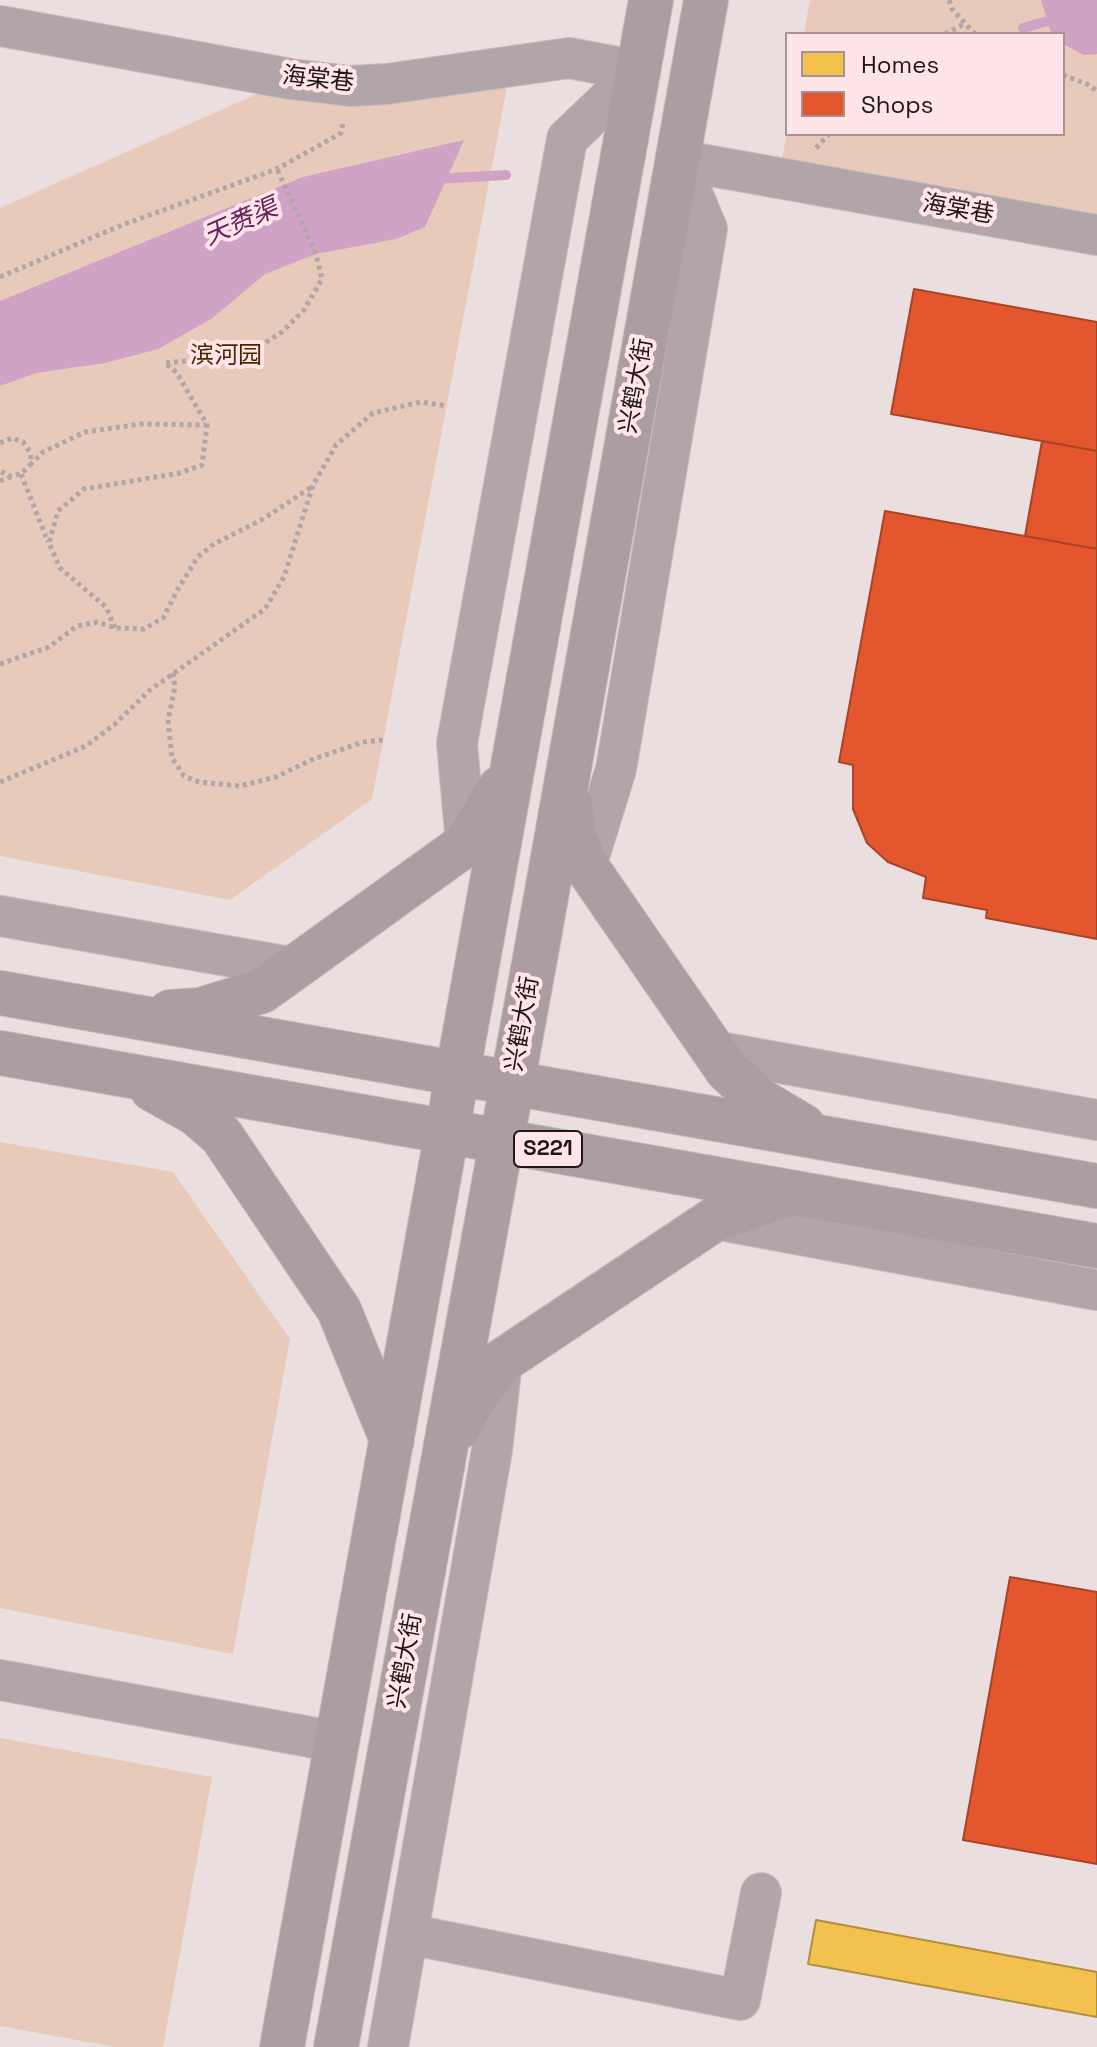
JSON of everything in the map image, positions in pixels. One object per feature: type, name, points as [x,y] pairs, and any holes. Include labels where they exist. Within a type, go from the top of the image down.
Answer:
[{"type":"main road","points":[[282,2047],[651,0]]},
{"type":"main road","name":"兴鹤大街","points":[[336,2047],[706,0]]},
{"type":"main road","points":[[131,1016],[200,1010],[262,991],[466,844],[514,766]]},
{"type":"main road","points":[[567,781],[574,837],[586,866],[727,1070],[759,1100],[823,1138]]},
{"type":"main road","name":"S221","points":[[0,993],[1097,1186]]},
{"type":"main road","name":"S221","points":[[0,1053],[1097,1246]]},
{"type":"main road","points":[[130,1076],[195,1113],[221,1135],[339,1310],[392,1440]]},
{"type":"main road","points":[[445,1451],[477,1393],[502,1361],[715,1219],[796,1193]]},
{"type":"street","name":"海棠巷","points":[[0,26],[291,79],[350,86],[387,84],[569,58],[638,71]]},
{"type":"street","points":[[466,844],[457,743],[567,139],[638,71]]},
{"type":"street","name":"海棠巷","points":[[678,160],[1097,235]]},
{"type":"street","points":[[586,866],[616,769],[707,229],[678,160]]},
{"type":"street","points":[[0,916],[295,968]]},
{"type":"street","points":[[714,1051],[1097,1120]]},
{"type":"street","points":[[715,1219],[1097,1290]]},
{"type":"street","points":[[388,2047],[492,1450],[502,1361]]},
{"type":"street","points":[[0,1680],[337,1742]]},
{"type":"street","points":[[408,1934],[740,2000],[761,1893]]},
{"type":"path","points":[[949,0],[952,9],[973,32]]},
{"type":"path","points":[[949,32],[964,24]]},
{"type":"path","points":[[1065,76],[1097,91]]},
{"type":"path","points":[[0,277],[122,225],[277,169],[341,133]]},
{"type":"path","points":[[49,543],[58,511],[84,489],[180,473],[202,465],[207,425],[177,373],[165,363],[246,355],[282,332],[304,310],[322,279],[316,254],[277,169]]},
{"type":"path","points":[[0,782],[86,746],[114,725],[150,690],[265,609],[284,577],[313,485],[336,445],[373,413],[421,402],[447,406]]},
{"type":"path","points":[[0,481],[18,474],[43,452],[85,432],[141,424],[207,425]]},
{"type":"path","points":[[0,443],[12,438],[23,442],[30,452],[30,465]]},
{"type":"path","points":[[0,471],[9,476],[18,474]]},
{"type":"path","points":[[18,474],[60,568],[106,607],[115,628]]},
{"type":"path","points":[[0,664],[49,647],[77,626],[98,622],[115,628],[144,629],[163,618],[198,557],[214,544],[263,519],[313,485]]},
{"type":"path","points":[[173,673],[175,687],[168,720],[172,758],[184,776],[199,782],[240,786],[276,777],[311,760],[363,742],[383,740]]},
{"type":"green space","points":[[810,0],[1097,0],[1097,235],[779,178],[786,136],[1065,136],[1065,32],[804,32]]},
{"type":"green space","name":"滨河园","points":[[511,66],[372,799],[230,900],[0,856],[0,208],[291,79]]},
{"type":"green space","points":[[0,1142],[173,1172],[290,1339],[233,1654],[0,1608]]},
{"type":"green space","points":[[0,1738],[212,1777],[163,2047],[115,2047],[0,2026]]},
{"type":"water","points":[[1041,0],[1097,0],[1097,54],[1084,55],[1065,45],[1065,32],[1051,32]]},
{"type":"water","points":[[464,140],[425,227],[396,239],[316,254],[265,274],[211,319],[158,349],[105,363],[36,373],[0,386],[0,301],[303,177]]},
{"type":"building: Homes","points":[[816,1920],[1097,1972],[1097,2017],[808,1964]]},
{"type":"building: Shops","points":[[914,289],[1097,322],[1097,451],[891,414]]},
{"type":"building: Shops","points":[[1042,441],[1097,451],[1097,549],[1025,536]]},
{"type":"building: Shops","points":[[885,511],[1097,549],[1097,939],[986,918],[987,910],[923,898],[926,877],[888,862],[867,843],[853,809],[853,765],[839,762]]},
{"type":"building: Shops","points":[[1010,1577],[1097,1592],[1097,1864],[963,1840]]},
{"type":"waterway","name":"天赉渠","points":[[1023,28],[1059,18]]},
{"type":"waterway","name":"天赉渠","points":[[435,179],[506,175]]}]
